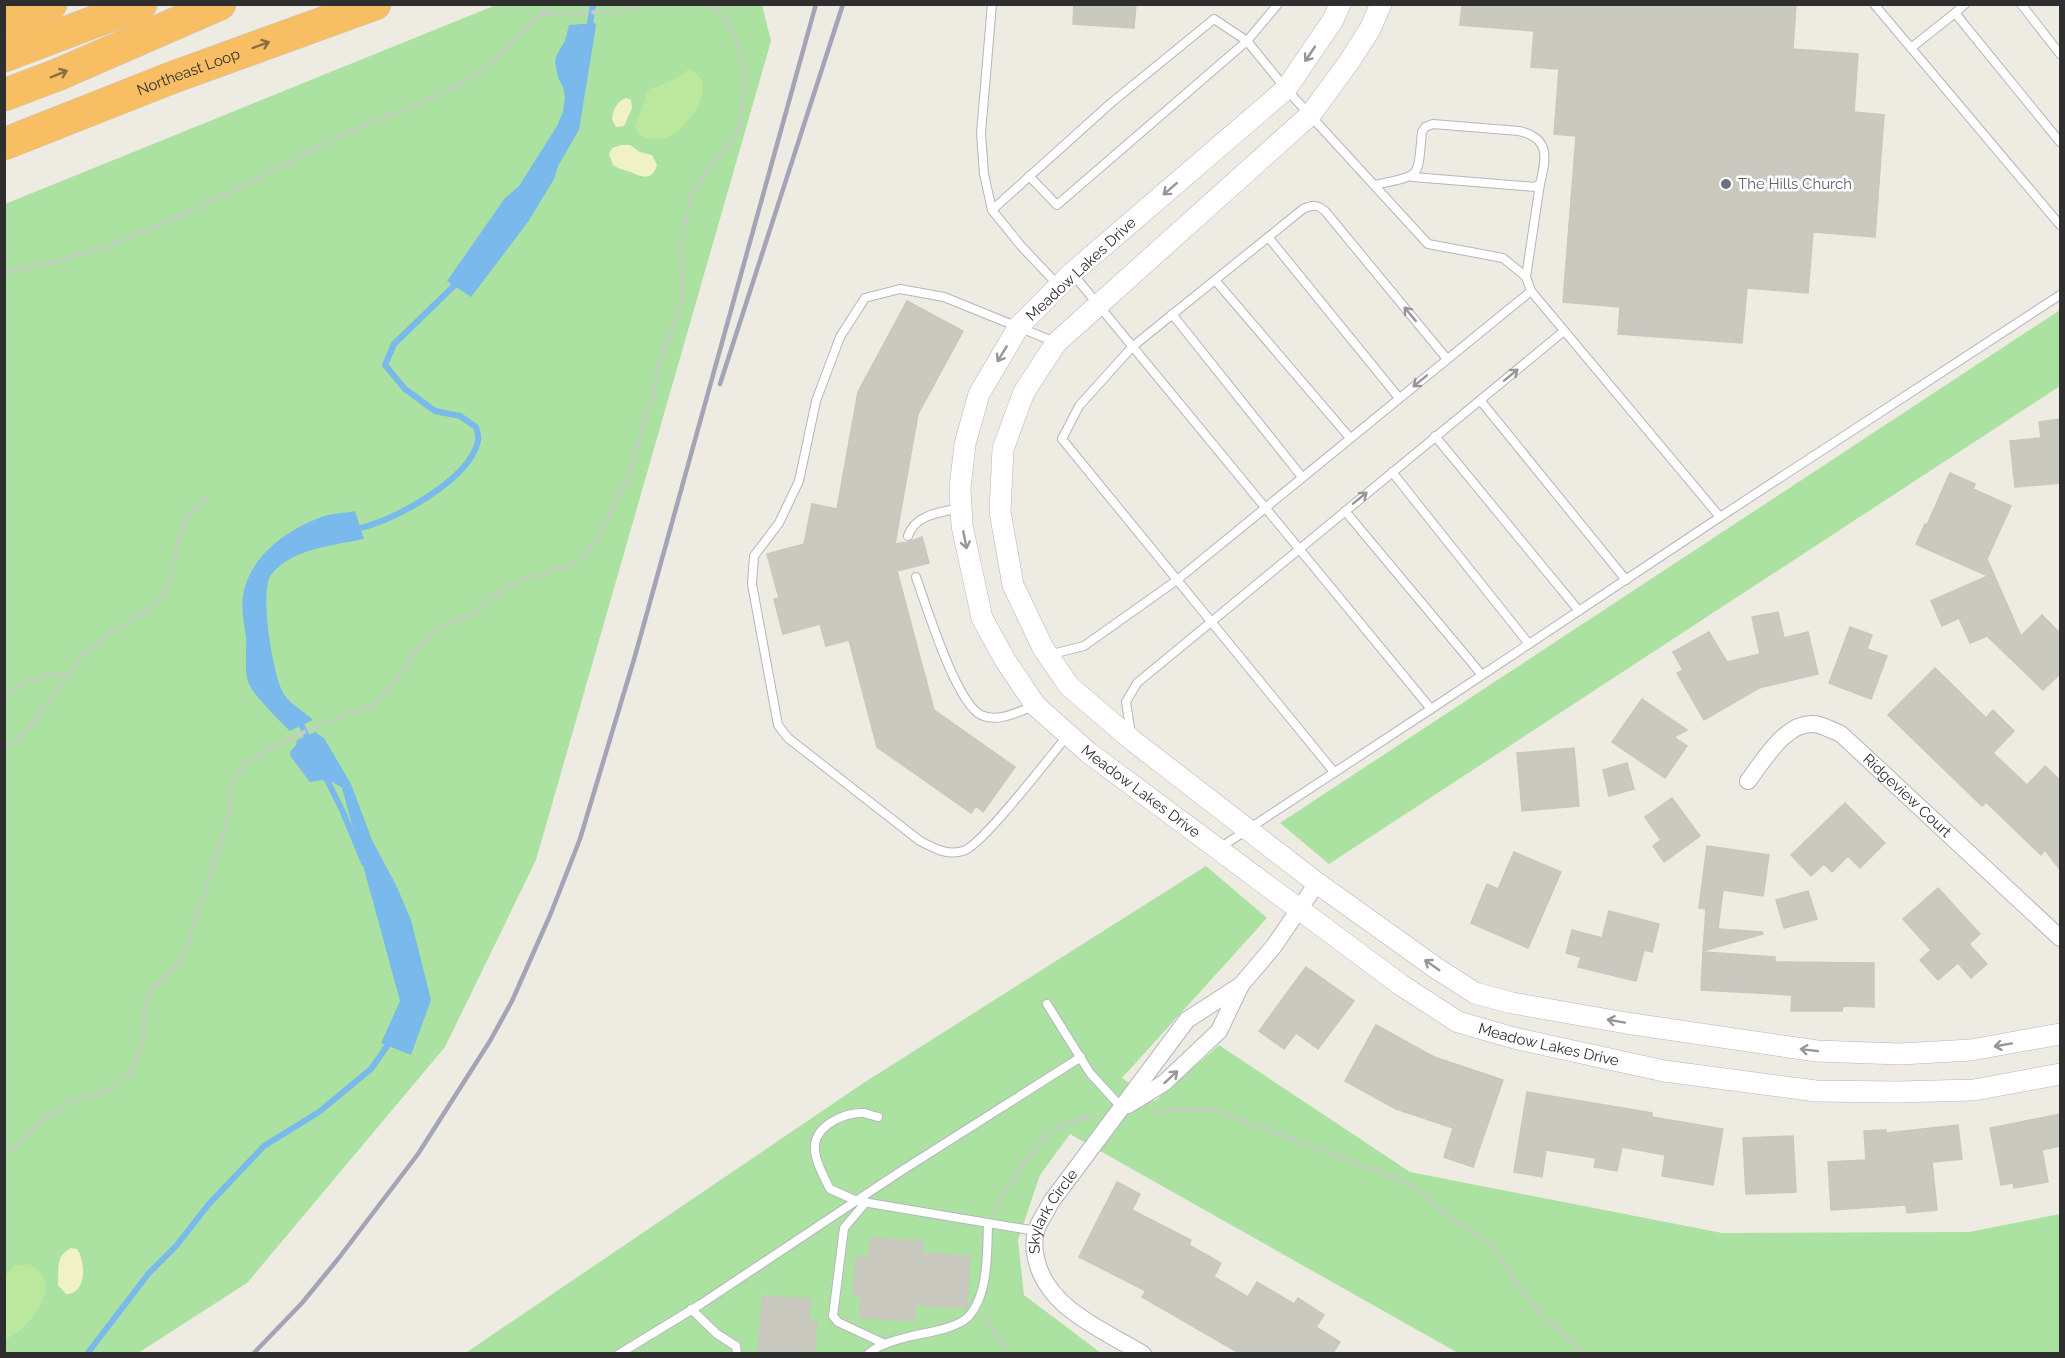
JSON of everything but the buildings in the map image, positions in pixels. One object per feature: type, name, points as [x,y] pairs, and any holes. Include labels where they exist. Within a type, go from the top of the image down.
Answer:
[{"type":"highway","points":[[4,22],[51,4]]},
{"type":"highway","points":[[4,56],[141,4]]},
{"type":"highway","points":[[4,95],[57,75],[220,4]]},
{"type":"highway","name":"Northeast Loop","points":[[4,144],[171,78],[375,4]]},
{"type":"highway","points":[[4,165],[78,134],[108,103]]},
{"type":"street","name":"Meadow Lakes Drive","points":[[1340,4],[1333,20],[1286,89],[1065,280],[1019,326],[979,394],[965,444],[960,488],[962,526],[982,618],[1005,660],[1036,706],[1089,753],[1401,985],[1458,1022],[1514,1038],[1664,1071],[1815,1091],[1974,1090],[2061,1074]]},
{"type":"street","points":[[1381,4],[1365,38],[1311,114],[1056,343],[1024,392],[1003,449],[1000,512],[1014,585],[1026,615],[1048,656],[1069,686],[1132,740],[1317,883],[1475,993],[1512,1003],[1692,1034],[1817,1051],[1900,1054],[1971,1050],[2061,1034]]},
{"type":"street","name":"Ridgeview Court","points":[[1748,781],[1782,736],[1801,725],[1817,724],[1841,734],[2061,938]]},
{"type":"street","name":"Skylark Circle","points":[[1123,1108],[1164,1083],[1219,1031],[1242,986],[1274,946],[1317,883]]},
{"type":"street","name":"Skylark Circle","points":[[1143,1353],[1066,1306],[1050,1291],[1039,1272],[1034,1251],[1036,1231],[1051,1202],[1187,1020],[1242,986]]},
{"type":"lane","points":[[992,4],[981,133],[984,174],[992,210],[1022,247],[1098,305],[1431,709]]},
{"type":"lane","points":[[1029,176],[1057,205],[1247,41],[1278,4]]},
{"type":"lane","points":[[1874,4],[2061,225]]},
{"type":"lane","points":[[1911,48],[1965,4]]},
{"type":"lane","points":[[2021,4],[2061,54]]},
{"type":"lane","points":[[1954,13],[2061,142]]},
{"type":"lane","points":[[992,210],[1111,103],[1214,19],[1247,41],[1286,89],[1428,244],[1503,258],[1526,277]]},
{"type":"lane","points":[[1413,177],[1419,169],[1422,132],[1432,123],[1528,133],[1539,140],[1544,148],[1544,168],[1526,277],[1531,291],[1720,517]]},
{"type":"lane","points":[[1376,185],[1413,177],[1530,188],[1540,184]]},
{"type":"lane","points":[[1334,772],[1062,439],[1079,406],[1132,347],[1304,209],[1312,206],[1320,207],[1447,359]]},
{"type":"lane","points":[[1269,238],[1400,398]]},
{"type":"lane","points":[[1215,280],[1350,438]]},
{"type":"lane","points":[[1056,343],[944,297],[900,290],[865,298],[840,337],[816,401],[799,481],[779,523],[754,556],[752,584],[778,725],[788,738],[920,841],[944,852],[965,851],[986,834],[1068,734]]},
{"type":"lane","points":[[1048,656],[1084,646],[1177,580],[1531,291]]},
{"type":"lane","points":[[1218,849],[2061,295]]},
{"type":"lane","points":[[1172,314],[1302,477]]},
{"type":"lane","points":[[1132,740],[1126,702],[1137,683],[1564,331]]},
{"type":"lane","points":[[1480,400],[1626,580]]},
{"type":"lane","points":[[1435,436],[1579,611]]},
{"type":"lane","points":[[1392,472],[1529,644]]},
{"type":"lane","points":[[908,536],[910,529],[928,515],[961,508]]},
{"type":"lane","points":[[1345,511],[1482,675]]},
{"type":"lane","points":[[916,578],[949,666],[970,705],[980,715],[996,719],[1036,706]]},
{"type":"lane","points":[[1047,1004],[1090,1073],[1123,1108]]},
{"type":"lane","points":[[619,1353],[861,1201],[1081,1056]]},
{"type":"lane","points":[[878,1117],[864,1113],[833,1120],[819,1133],[815,1145],[820,1166],[830,1189],[861,1201],[1036,1231]]},
{"type":"lane","points":[[861,1201],[844,1228],[833,1316],[838,1322],[885,1344]]},
{"type":"lane","points":[[868,1353],[885,1344],[946,1328],[967,1318],[977,1302],[987,1266],[988,1223]]},
{"type":"lane","points":[[691,1309],[717,1334],[736,1346],[737,1353]]},
{"type":"path","points":[[4,273],[109,245],[177,217],[371,122],[442,93],[485,67],[543,14],[548,4],[554,13]]},
{"type":"path","points":[[543,14],[624,10],[644,4]]},
{"type":"path","points":[[4,1156],[43,1120],[70,1102],[112,1088],[130,1072],[138,1056],[144,1033],[145,1006],[151,989],[169,973],[181,958],[189,940],[218,851],[230,806],[231,785],[244,764],[283,741],[373,706],[432,633],[452,622],[471,616],[491,597],[516,582],[576,563],[596,542],[628,476],[653,394],[663,348],[677,320],[683,295],[680,245],[693,190],[739,128],[746,81],[737,41],[720,12],[706,4]]},
{"type":"path","points":[[4,749],[26,731],[82,655],[153,607],[167,589],[181,531],[188,514],[209,495]]},
{"type":"path","points":[[4,696],[20,684],[40,677],[68,675]]},
{"type":"path","points":[[988,1223],[1002,1196],[1029,1156],[1050,1131],[1077,1120],[1123,1108],[1147,1112],[1213,1109],[1408,1183],[1447,1215],[1488,1242],[1526,1297],[1544,1318],[1585,1353]]},
{"type":"path","points":[[977,1302],[990,1326],[1012,1353]]},
{"type":"green space","points":[[496,5],[762,5],[771,41],[536,860],[445,1047],[247,1283],[138,1353],[5,1353],[5,204]]},
{"type":"green space","points":[[688,70],[698,75],[702,84],[702,94],[691,116],[674,134],[666,138],[638,135],[635,127],[648,90],[673,80]]},
{"type":"green space","points":[[2060,310],[2060,386],[1329,864],[1280,823]]},
{"type":"green space","points":[[1206,866],[1267,918],[1122,1078],[1155,1101],[1219,1045],[1410,1172],[1722,1233],[1969,1232],[2060,1214],[2060,1353],[1458,1353],[1070,1134],[1040,1175],[1018,1240],[1024,1295],[1101,1353],[464,1354],[865,1082]]},
{"type":"green space","points":[[28,1264],[39,1271],[45,1281],[45,1292],[34,1316],[15,1334],[5,1339],[5,1276],[14,1266]]},
{"type":"sand","points":[[626,98],[631,100],[632,108],[624,126],[616,127],[612,119],[613,112]]},
{"type":"sand","points":[[630,145],[640,152],[652,155],[657,165],[652,175],[641,176],[613,165],[609,154],[612,148]]},
{"type":"sand","points":[[71,1248],[77,1249],[80,1255],[83,1276],[78,1289],[66,1294],[58,1285],[58,1268],[62,1255]]},
{"type":"water","points":[[595,23],[579,130],[558,166],[554,179],[528,222],[471,297],[447,281],[505,198],[519,186],[557,126],[563,112],[565,97],[555,62],[565,41],[569,25]]},
{"type":"water","points":[[355,511],[364,539],[327,546],[289,559],[271,575],[268,584],[266,598],[269,636],[280,687],[288,699],[313,720],[290,731],[260,700],[248,682],[242,606],[247,581],[263,555],[286,535],[328,515]]},
{"type":"water","points":[[315,732],[324,738],[351,784],[372,840],[397,887],[411,920],[431,1000],[411,1055],[381,1043],[400,1001],[342,788],[327,781],[310,782],[291,757],[290,752],[297,740]]},
{"type":"waterway","points":[[589,31],[593,4]]},
{"type":"waterway","points":[[355,529],[408,509],[445,484],[472,456],[478,441],[476,427],[460,416],[435,411],[405,389],[385,365],[394,344],[459,281]]},
{"type":"waterway","points":[[299,720],[310,743]]},
{"type":"waterway","points":[[324,774],[364,863]]},
{"type":"waterway","points":[[87,1354],[149,1273],[177,1245],[208,1205],[264,1146],[319,1112],[371,1069],[392,1039]]},
{"type":"railway","points":[[253,1354],[302,1303],[418,1154],[490,1041],[512,1001],[551,913],[580,839],[635,656],[816,4]]},
{"type":"railway","points":[[720,384],[843,4]]},
{"type":"place","name":"The Hills Church","points":[[1726,184]]}]
